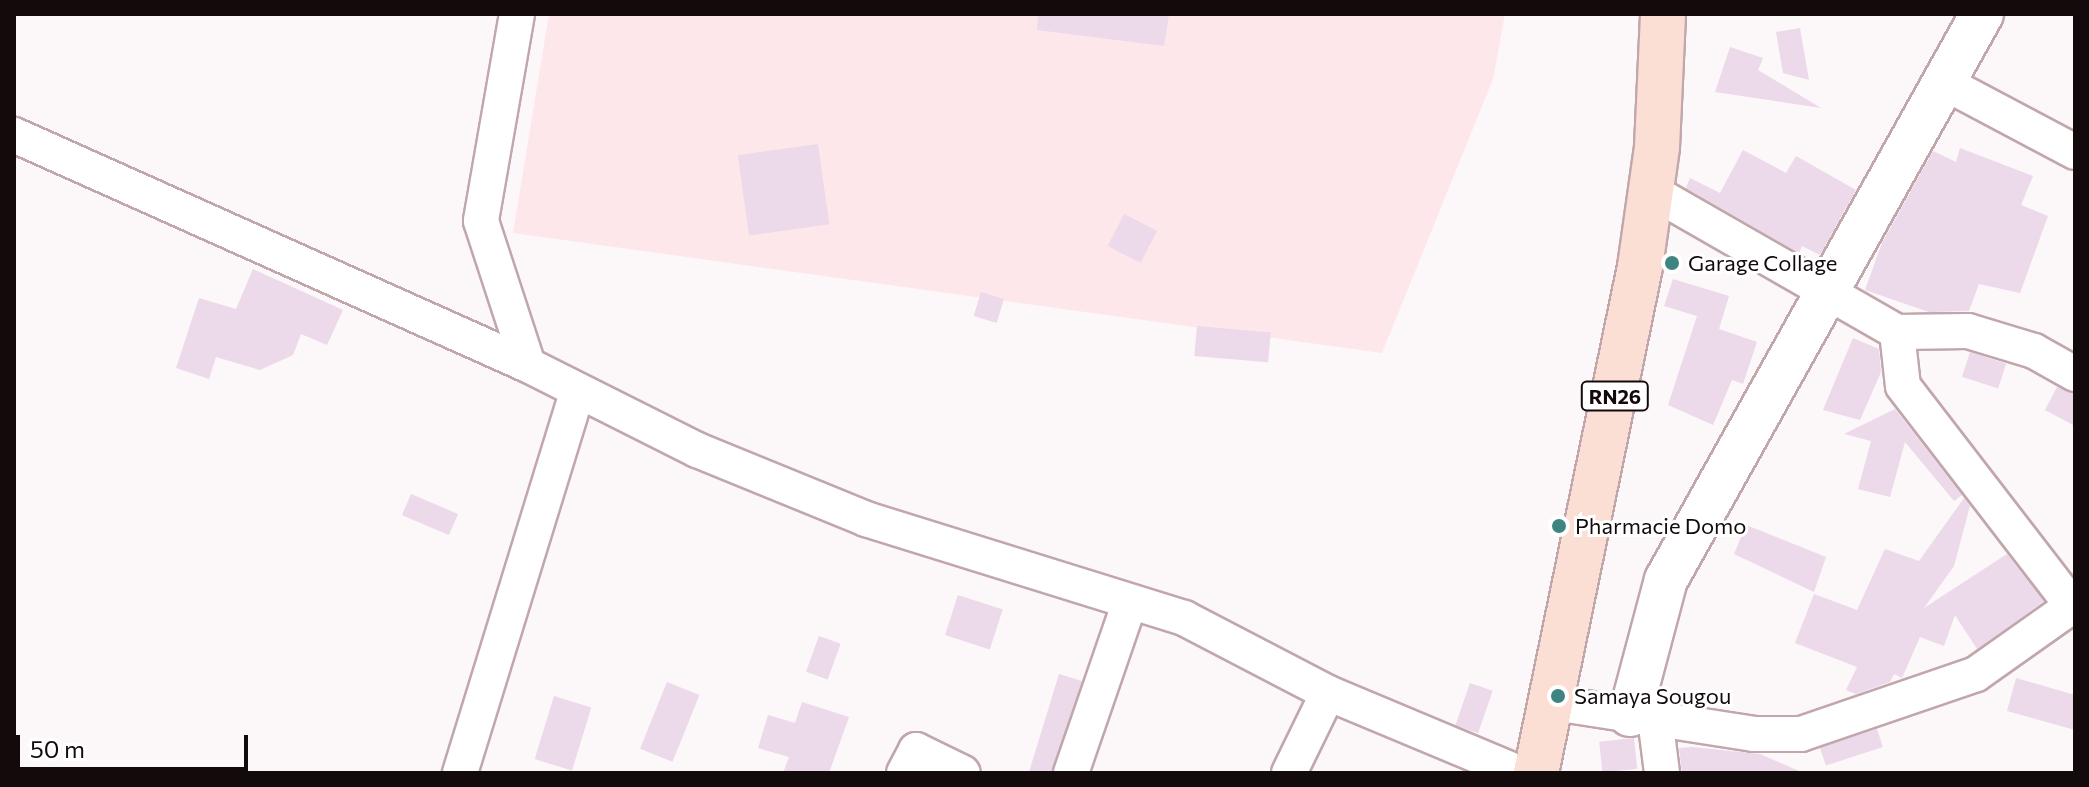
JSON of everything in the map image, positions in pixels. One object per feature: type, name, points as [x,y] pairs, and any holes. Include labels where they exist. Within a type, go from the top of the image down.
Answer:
[{"type":"main road","name":"RN26","points":[[1536,773],[1554,703],[1651,191],[1663,14]]},
{"type":"street","points":[[517,14],[481,221],[528,365]]},
{"type":"street","points":[[1662,773],[1642,716],[1666,580],[1982,14]]},
{"type":"street","points":[[1943,82],[2075,152]]},
{"type":"street","points":[[14,135],[528,365],[697,450],[866,519],[1184,618],[1328,693],[1519,773]]},
{"type":"street","points":[[1651,191],[1897,332],[1968,331],[2034,351],[2075,374]]},
{"type":"street","points":[[1554,703],[1754,734],[1801,734],[1976,674],[2074,606],[1903,386],[1897,332]]},
{"type":"street","points":[[460,773],[577,392]]},
{"type":"street","points":[[1071,773],[1130,602]]},
{"type":"street","points":[[1289,773],[1328,693]]},
{"type":"street","points":[[904,773],[916,750],[963,773]]},
{"type":"shaded area","points":[[549,14],[1505,14],[1493,79],[1382,353],[513,233]]},
{"type":"building","points":[[1038,14],[1169,14],[1164,46],[1037,30]]},
{"type":"building","points":[[1800,28],[1809,80],[1783,73],[1776,32]]},
{"type":"building","points":[[1730,47],[1763,58],[1758,70],[1821,108],[1715,92]]},
{"type":"building","points":[[818,144],[829,224],[749,235],[738,155]]},
{"type":"building","points":[[1960,148],[2033,176],[2021,205],[2048,216],[2020,293],[1979,284],[1969,311],[1929,312],[1865,290],[1882,243],[1933,151],[1956,162]]},
{"type":"building","points":[[1743,150],[1786,173],[1796,156],[1856,190],[1820,255],[1802,246],[1799,253],[1686,188],[1690,178],[1720,193]]},
{"type":"building","points":[[1124,214],[1157,231],[1141,263],[1108,246]]},
{"type":"building","points":[[253,269],[343,310],[327,345],[301,334],[293,355],[260,370],[216,357],[209,379],[176,368],[199,298],[236,309]]},
{"type":"building","points":[[1673,279],[1729,296],[1719,329],[1757,342],[1743,384],[1732,380],[1713,425],[1668,405],[1697,316],[1664,306]]},
{"type":"building","points":[[981,292],[1004,299],[997,323],[974,316]]},
{"type":"building","points":[[1197,326],[1271,332],[1268,362],[1194,356]]},
{"type":"building","points":[[1853,338],[1879,349],[1881,372],[1860,420],[1823,410]]},
{"type":"building","points":[[1970,352],[2006,364],[1998,388],[1962,377]]},
{"type":"building","points":[[2057,387],[2075,394],[2075,426],[2045,410]]},
{"type":"building","points":[[1895,409],[1962,495],[1954,501],[1905,442],[1890,497],[1858,489],[1871,441],[1844,434]]},
{"type":"building","points":[[411,494],[458,514],[449,535],[402,515]]},
{"type":"building","points":[[1964,498],[1970,506],[1954,566],[1924,608],[2007,554],[2044,601],[1977,649],[1955,615],[1944,646],[1920,637],[1902,678],[1894,674],[1890,682],[1856,694],[1846,690],[1857,667],[1795,643],[1814,594],[1857,610],[1885,549],[1919,561]]},
{"type":"building","points":[[1746,525],[1826,557],[1814,592],[1734,554]]},
{"type":"building","points":[[958,595],[1003,610],[990,649],[945,635]]},
{"type":"building","points":[[819,636],[841,644],[828,680],[806,672]]},
{"type":"building","points":[[1059,674],[1082,681],[1054,773],[1029,773]]},
{"type":"building","points":[[2016,678],[2075,695],[2075,730],[2007,711]]},
{"type":"building","points":[[667,682],[699,695],[672,762],[640,749]]},
{"type":"building","points":[[1470,683],[1493,691],[1478,733],[1455,726]]},
{"type":"building","points":[[554,696],[591,707],[572,771],[535,759]]},
{"type":"building","points":[[802,702],[849,717],[829,773],[783,773],[789,757],[758,748],[768,715],[795,723]]},
{"type":"building","points":[[1877,729],[1883,747],[1826,766],[1820,748]]},
{"type":"building","points":[[1634,738],[1637,769],[1602,772],[1599,742]]},
{"type":"building","points":[[1679,748],[1760,754],[1804,773],[1682,773]]},
{"type":"place","name":"Garage Collage","points":[[1672,263]]},
{"type":"place","name":"Pharmacie Domo","points":[[1559,526]]},
{"type":"place","name":"Samaya Sougou","points":[[1558,696]]}]
